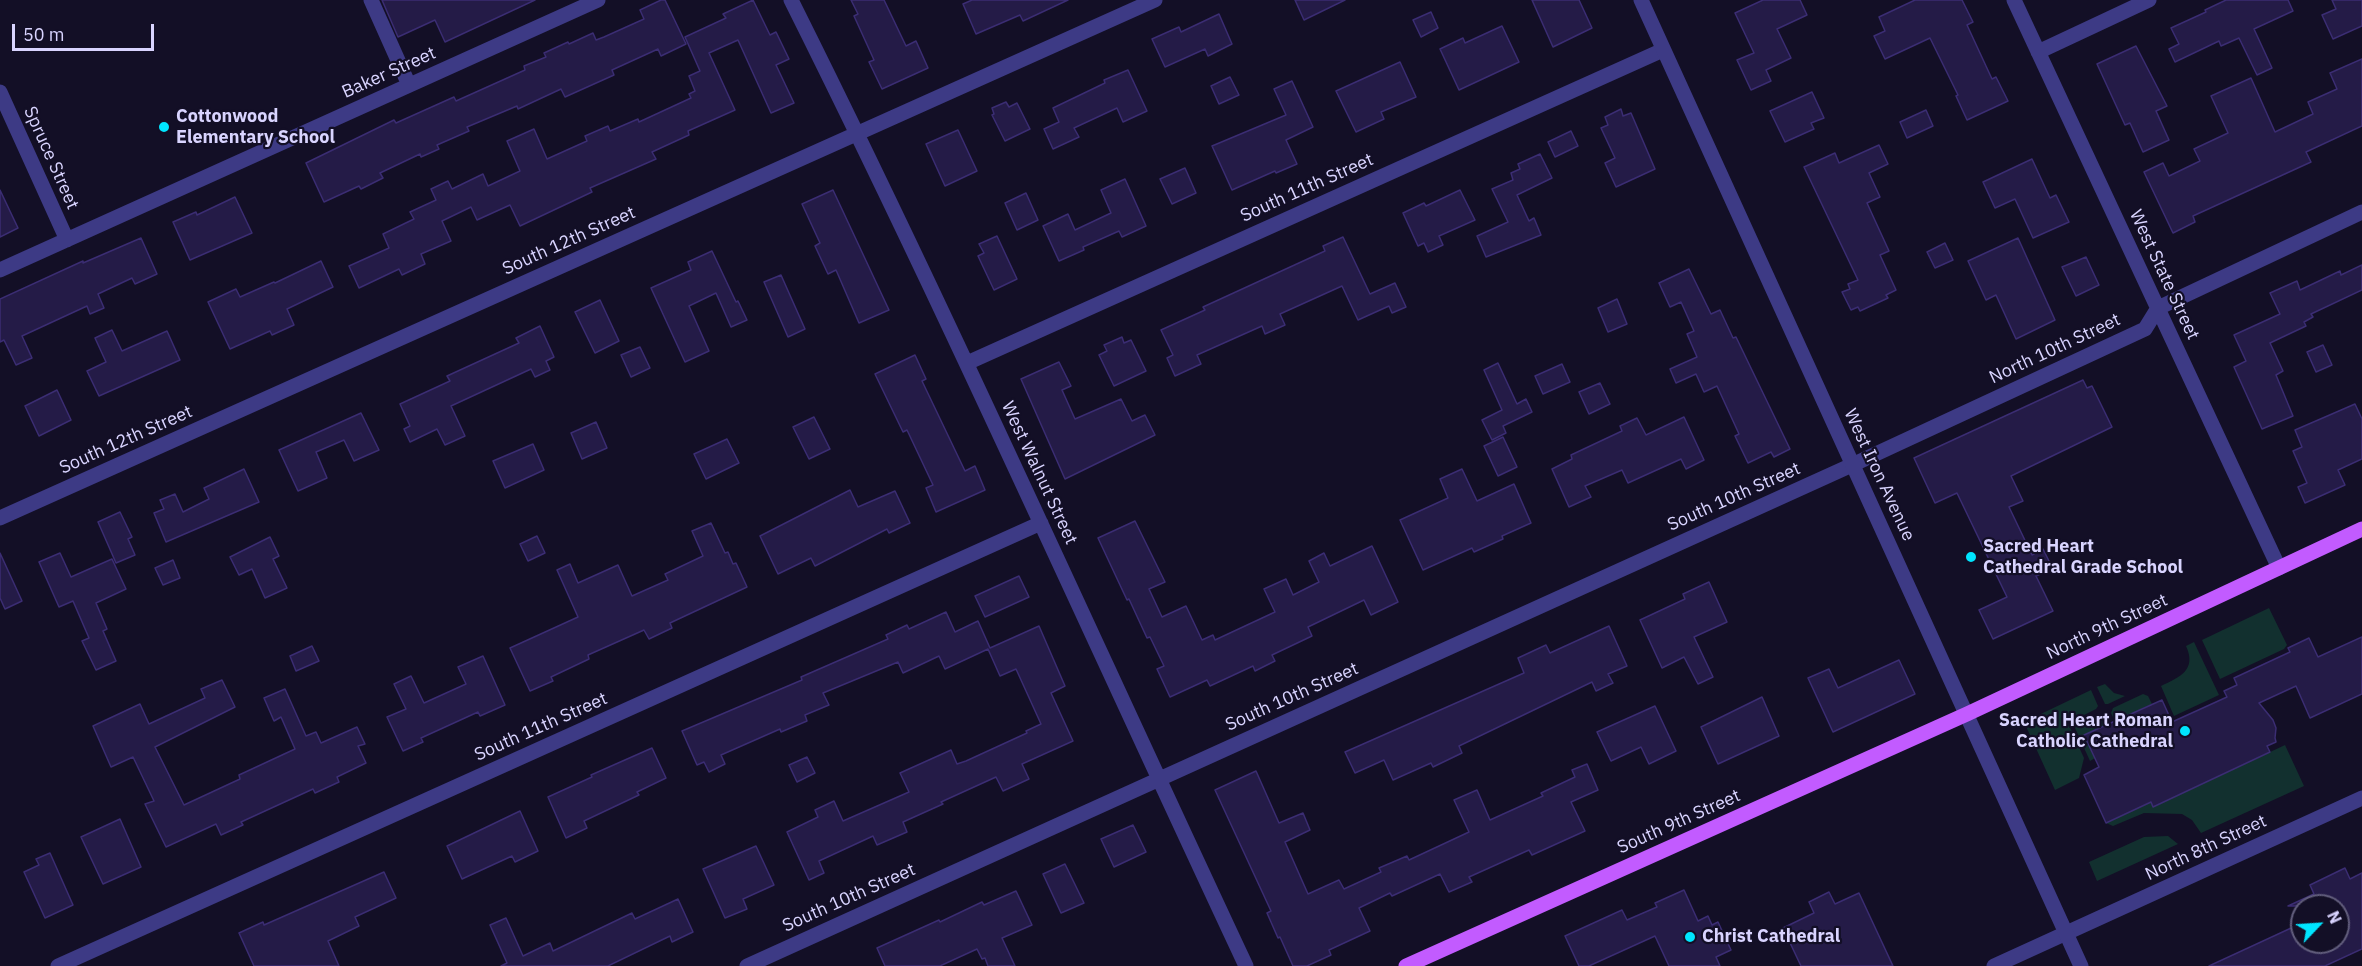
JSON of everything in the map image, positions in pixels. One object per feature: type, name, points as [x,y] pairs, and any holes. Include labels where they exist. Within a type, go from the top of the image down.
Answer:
[{"type":"main road","name":"North 9th Street","points":[[1967,714],[2362,529]]},
{"type":"main road","name":"South 9th Street","points":[[1406,966],[1967,714]]},
{"type":"street","points":[[371,0],[410,85]]},
{"type":"street","name":"Baker Street","points":[[0,270],[598,0]]},
{"type":"street","name":"West Walnut Street","points":[[791,0],[967,363],[1246,966]]},
{"type":"street","name":"South 12th Street","points":[[0,518],[1155,0]]},
{"type":"street","name":"West Iron Avenue","points":[[1641,0],[2081,966]]},
{"type":"street","name":"West State Street","points":[[2014,0],[2279,568]]},
{"type":"street","points":[[2038,52],[2149,0]]},
{"type":"street","name":"South 11th Street","points":[[967,363],[1663,50]]},
{"type":"street","name":"Spruce Street","points":[[0,92],[67,240]]},
{"type":"street","name":"North 10th Street","points":[[1852,465],[2145,329],[2158,308],[2362,212]]},
{"type":"street","name":"South 10th Street","points":[[747,966],[1852,465]]},
{"type":"street","name":"South 11th Street","points":[[58,966],[1041,523]]},
{"type":"street","name":"North 8th Street","points":[[1994,966],[2362,798]]},
{"type":"green space","points":[[2269,608],[2287,645],[2284,649],[2220,679],[2202,640]]},
{"type":"green space","points":[[2194,642],[2219,695],[2174,716],[2161,686],[2185,672],[2189,661],[2186,646]]},
{"type":"green space","points":[[2105,684],[2114,693],[2125,696],[2105,704],[2097,687]]},
{"type":"green space","points":[[2091,690],[2098,706],[2096,709],[2068,723],[2084,758],[2079,778],[2055,790],[2024,722]]},
{"type":"green space","points":[[2143,694],[2148,696],[2152,704],[2115,721],[2111,713],[2113,708]]},
{"type":"green space","points":[[2098,716],[2101,717],[2105,726],[2095,758],[2090,761],[2075,728],[2076,725]]},
{"type":"green space","points":[[2285,745],[2304,786],[2201,833],[2192,820],[2182,814],[2144,813],[2113,826],[2106,823],[2145,790],[2153,807]]},
{"type":"green space","points":[[2168,836],[2178,844],[2097,881],[2089,862],[2144,837]]},
{"type":"building","points":[[382,0],[535,0],[445,42],[435,20],[398,37]]},
{"type":"building","points":[[665,0],[686,44],[661,56],[658,49],[612,70],[614,75],[565,97],[561,89],[518,109],[517,106],[467,127],[469,131],[437,145],[439,149],[421,157],[420,154],[380,173],[383,178],[361,189],[359,186],[324,202],[306,163],[394,120],[396,123],[454,97],[456,101],[525,70],[524,66],[546,57],[544,53],[568,42],[569,44],[593,33],[596,40],[644,19],[640,10]]},
{"type":"building","points":[[753,0],[770,35],[776,32],[789,59],[776,65],[794,103],[771,113],[738,40],[709,53],[735,110],[688,131],[689,135],[652,152],[656,159],[590,188],[592,192],[520,226],[510,205],[477,220],[471,207],[442,221],[451,241],[421,254],[425,264],[402,275],[399,269],[359,288],[349,266],[389,248],[383,234],[414,219],[410,212],[436,200],[431,189],[448,181],[452,189],[483,174],[488,186],[520,171],[507,141],[534,129],[547,159],[587,141],[585,136],[608,126],[610,131],[638,119],[639,122],[691,98],[689,94],[695,91],[689,76],[700,71],[685,37],[726,18],[723,14]]},
{"type":"building","points":[[851,0],[884,0],[906,46],[916,41],[928,68],[882,89],[869,62],[874,60],[854,16],[858,14]]},
{"type":"building","points":[[972,0],[1068,0],[1023,21],[1020,15],[976,34],[963,4]]},
{"type":"building","points":[[1295,0],[1345,0],[1304,20]]},
{"type":"building","points":[[1532,0],[1579,0],[1592,28],[1553,47]]},
{"type":"building","points":[[1763,0],[1800,0],[1807,15],[1777,29],[1791,58],[1766,70],[1771,81],[1751,90],[1737,60],[1754,53],[1735,13]]},
{"type":"building","points":[[1915,0],[1962,0],[1973,22],[1967,25],[1992,79],[1996,77],[2008,101],[1967,120],[1956,96],[1958,95],[1930,38],[1885,59],[1874,36],[1885,31],[1879,17]]},
{"type":"building","points":[[2226,0],[2288,0],[2293,11],[2254,29],[2272,68],[2257,75],[2239,38],[2221,46],[2219,41],[2175,62],[2169,49],[2179,44],[2171,28]]},
{"type":"building","points":[[2332,0],[2362,0],[2362,26],[2333,39],[2322,15],[2336,9]]},
{"type":"building","points":[[1431,12],[1438,28],[1421,37],[1413,20]]},
{"type":"building","points":[[1219,14],[1232,44],[1208,56],[1205,49],[1165,67],[1152,39],[1179,27],[1181,32]]},
{"type":"building","points":[[1502,26],[1519,62],[1459,90],[1440,49],[1463,38],[1465,43]]},
{"type":"building","points":[[2136,46],[2167,106],[2156,111],[2169,140],[2143,152],[2130,123],[2125,125],[2097,64]]},
{"type":"building","points":[[2362,59],[2362,126],[2306,152],[2311,162],[2193,216],[2195,222],[2173,233],[2144,172],[2163,163],[2169,176],[2200,161],[2194,149],[2228,133],[2211,96],[2251,78],[2275,132],[2313,114],[2308,102],[2337,89],[2330,73]]},
{"type":"building","points":[[1400,62],[1416,97],[1381,112],[1384,119],[1356,132],[1336,91]]},
{"type":"building","points":[[1128,70],[1147,111],[1123,122],[1117,108],[1074,128],[1079,137],[1053,149],[1044,129],[1059,122],[1053,108],[1105,83],[1104,80]]},
{"type":"building","points":[[1230,77],[1239,95],[1219,104],[1211,86]]},
{"type":"building","points":[[1292,81],[1313,127],[1286,140],[1297,164],[1232,190],[1212,146],[1286,115],[1274,89]]},
{"type":"building","points":[[1812,92],[1824,118],[1811,123],[1814,129],[1785,142],[1770,111]]},
{"type":"building","points":[[1006,102],[1009,107],[1017,103],[1030,129],[1005,141],[992,115],[994,114],[992,108]]},
{"type":"building","points":[[1621,109],[1623,116],[1631,113],[1655,169],[1616,187],[1605,163],[1615,158],[1601,128],[1608,125],[1605,117]]},
{"type":"building","points":[[1926,110],[1933,126],[1907,138],[1900,122]]},
{"type":"building","points":[[958,130],[977,171],[945,186],[926,144]]},
{"type":"building","points":[[1571,131],[1578,146],[1555,157],[1548,142]]},
{"type":"building","points":[[1879,145],[1888,164],[1869,173],[1880,197],[1867,203],[1889,251],[1880,255],[1896,290],[1886,295],[1888,298],[1860,311],[1858,307],[1851,310],[1842,292],[1850,289],[1848,284],[1858,280],[1804,167],[1835,153],[1839,163]]},
{"type":"building","points":[[1540,154],[1552,178],[1517,195],[1529,221],[1534,218],[1541,235],[1486,257],[1477,236],[1508,222],[1492,189],[1513,180],[1511,173],[1520,169],[1518,164]]},
{"type":"building","points":[[2032,159],[2050,198],[2056,195],[2069,222],[2033,238],[2015,199],[1995,208],[1983,182]]},
{"type":"building","points":[[1185,168],[1196,193],[1172,204],[1160,179]]},
{"type":"building","points":[[1125,179],[1146,226],[1122,237],[1119,231],[1059,261],[1043,226],[1068,214],[1075,230],[1111,213],[1101,190]]},
{"type":"building","points":[[0,190],[18,228],[0,237]]},
{"type":"building","points":[[833,190],[889,310],[859,323],[836,270],[828,274],[815,246],[820,243],[802,204]]},
{"type":"building","points":[[1460,190],[1475,220],[1439,236],[1443,245],[1428,252],[1424,243],[1418,246],[1403,213],[1424,203],[1426,206]]},
{"type":"building","points":[[1026,193],[1038,220],[1017,230],[1005,203]]},
{"type":"building","points":[[235,197],[252,233],[190,260],[173,222],[196,212],[197,215]]},
{"type":"building","points":[[997,236],[1017,279],[994,290],[978,256],[984,253],[979,244]]},
{"type":"building","points":[[1343,237],[1370,294],[1395,283],[1406,307],[1392,313],[1389,306],[1358,320],[1342,286],[1280,314],[1285,325],[1265,334],[1262,326],[1197,355],[1201,364],[1175,376],[1167,358],[1173,355],[1161,330],[1205,310],[1203,307],[1325,251],[1323,246]]},
{"type":"building","points":[[141,238],[157,274],[135,284],[132,278],[98,294],[104,308],[90,314],[87,306],[22,336],[32,358],[16,365],[4,340],[0,342],[0,299],[83,261],[83,263]]},
{"type":"building","points":[[2018,238],[2055,320],[2016,339],[1996,295],[1986,300],[1968,261]]},
{"type":"building","points":[[1945,243],[1953,260],[1935,268],[1927,252]]},
{"type":"building","points":[[712,251],[747,320],[731,327],[716,293],[689,306],[709,351],[685,362],[651,288],[691,270],[688,262]]},
{"type":"building","points":[[2086,257],[2099,285],[2076,296],[2062,267]]},
{"type":"building","points":[[321,261],[333,287],[287,309],[294,325],[272,335],[270,331],[230,349],[208,302],[236,289],[240,297]]},
{"type":"building","points":[[2362,265],[2362,290],[2311,314],[2313,317],[2304,322],[2306,326],[2270,343],[2283,371],[2276,375],[2293,416],[2262,429],[2234,367],[2246,361],[2234,335],[2280,314],[2270,293],[2297,281],[2300,290],[2340,271],[2341,275]]},
{"type":"building","points":[[1689,269],[1711,314],[1720,310],[1733,338],[1736,337],[1790,449],[1774,457],[1771,452],[1748,463],[1735,436],[1739,434],[1717,386],[1704,392],[1696,374],[1676,383],[1670,369],[1697,357],[1687,334],[1694,331],[1681,302],[1670,307],[1659,283]]},
{"type":"building","points":[[781,275],[805,329],[788,337],[764,282]]},
{"type":"building","points":[[1617,299],[1627,324],[1608,332],[1598,308]]},
{"type":"building","points":[[600,300],[619,341],[595,353],[575,312]]},
{"type":"building","points":[[540,326],[554,357],[546,361],[550,370],[535,377],[531,369],[451,406],[465,436],[445,445],[437,429],[410,442],[404,429],[410,426],[400,404],[450,381],[447,376],[519,343],[516,338]]},
{"type":"building","points":[[112,330],[122,351],[167,331],[180,360],[99,396],[87,371],[106,362],[95,338]]},
{"type":"building","points":[[1122,337],[1124,343],[1131,340],[1146,371],[1114,386],[1099,355],[1107,351],[1104,345]]},
{"type":"building","points":[[2323,345],[2332,365],[2316,372],[2307,352]]},
{"type":"building","points":[[640,347],[650,368],[631,377],[621,355]]},
{"type":"building","points":[[915,355],[926,379],[922,381],[965,471],[975,466],[985,490],[936,512],[926,488],[933,485],[907,430],[903,432],[875,374]]},
{"type":"building","points":[[1059,362],[1071,386],[1062,390],[1075,419],[1121,399],[1132,421],[1145,415],[1155,435],[1065,479],[1021,379]]},
{"type":"building","points":[[1498,363],[1517,404],[1526,399],[1532,412],[1503,426],[1506,433],[1492,440],[1482,420],[1502,410],[1484,370]]},
{"type":"building","points":[[1562,364],[1570,382],[1543,394],[1535,376]]},
{"type":"building","points":[[2083,380],[2087,388],[2092,386],[2112,427],[2011,476],[2023,501],[2009,507],[2032,555],[2043,549],[2053,569],[2036,576],[2053,611],[1993,639],[1979,610],[2007,597],[1957,493],[1935,503],[1914,458]]},
{"type":"building","points":[[1600,383],[1610,404],[1589,414],[1579,392]]},
{"type":"building","points":[[57,390],[71,420],[39,436],[25,406]]},
{"type":"building","points":[[2355,404],[2362,419],[2362,459],[2338,470],[2345,485],[2305,503],[2298,487],[2307,483],[2293,451],[2302,447],[2295,430]]},
{"type":"building","points":[[361,413],[379,450],[354,461],[344,440],[316,452],[327,478],[298,491],[279,450]]},
{"type":"building","points":[[814,417],[830,449],[809,459],[793,427]]},
{"type":"building","points":[[1684,417],[1704,460],[1686,469],[1681,459],[1628,483],[1622,470],[1585,486],[1591,497],[1569,507],[1552,469],[1572,459],[1571,455],[1622,431],[1620,426],[1637,418],[1646,435]]},
{"type":"building","points":[[596,422],[607,448],[582,459],[571,433]]},
{"type":"building","points":[[1503,437],[1517,467],[1498,476],[1484,446]]},
{"type":"building","points":[[727,439],[739,463],[706,479],[694,454]]},
{"type":"building","points":[[533,444],[544,470],[505,488],[493,461]]},
{"type":"building","points":[[244,469],[259,502],[166,542],[154,513],[164,509],[160,500],[175,494],[183,512],[209,499],[204,488]]},
{"type":"building","points":[[1462,469],[1477,501],[1514,484],[1531,523],[1474,552],[1472,548],[1423,570],[1400,520],[1448,498],[1440,479]]},
{"type":"building","points":[[850,490],[858,507],[895,491],[910,523],[889,533],[887,529],[815,566],[811,558],[778,574],[760,536]]},
{"type":"building","points":[[120,512],[132,537],[128,539],[135,555],[116,563],[98,522]]},
{"type":"building","points":[[1135,521],[1165,582],[1149,589],[1162,617],[1186,606],[1202,640],[1213,635],[1215,640],[1275,612],[1264,589],[1286,579],[1293,595],[1319,582],[1309,561],[1324,553],[1330,566],[1372,546],[1398,602],[1371,615],[1364,600],[1308,627],[1312,636],[1272,655],[1275,661],[1255,671],[1253,666],[1210,686],[1207,680],[1170,697],[1157,669],[1164,666],[1150,637],[1147,638],[1129,599],[1127,600],[1098,538]]},
{"type":"building","points":[[711,523],[725,553],[728,552],[733,564],[736,563],[747,587],[670,623],[672,628],[649,639],[644,630],[588,655],[589,659],[551,677],[553,681],[530,691],[510,648],[578,617],[557,570],[570,564],[578,583],[618,565],[632,596],[668,580],[665,574],[703,556],[692,531]]},
{"type":"building","points":[[537,536],[545,553],[528,561],[520,544]]},
{"type":"building","points":[[270,537],[279,556],[273,559],[287,588],[265,598],[252,569],[239,575],[230,557]]},
{"type":"building","points":[[0,553],[22,601],[5,609],[0,598]]},
{"type":"building","points":[[60,553],[71,577],[112,559],[126,589],[96,603],[107,629],[103,631],[116,661],[96,670],[82,641],[89,638],[73,601],[59,607],[39,562]]},
{"type":"building","points":[[173,560],[180,578],[163,585],[155,568]]},
{"type":"building","points":[[1019,576],[1029,597],[985,617],[975,596]]},
{"type":"building","points":[[1709,582],[1727,622],[1694,637],[1713,677],[1698,684],[1684,657],[1662,668],[1640,620],[1685,599],[1683,594]]},
{"type":"building","points":[[946,612],[955,632],[978,621],[990,648],[1039,626],[1065,686],[1051,693],[1073,741],[1022,764],[1029,779],[1003,791],[996,777],[941,802],[943,804],[903,822],[907,832],[877,845],[873,836],[819,861],[824,873],[809,880],[787,832],[818,817],[815,810],[834,801],[843,821],[909,792],[900,773],[951,750],[957,764],[966,761],[1027,733],[1026,731],[1041,724],[1016,669],[1000,676],[988,649],[945,669],[939,656],[903,673],[898,662],[823,693],[829,705],[805,715],[807,721],[781,732],[780,729],[721,755],[725,764],[709,772],[704,762],[697,765],[682,731],[802,680],[801,677],[888,639],[886,635],[907,625],[909,629]]},
{"type":"building","points":[[1609,626],[1627,666],[1608,674],[1613,683],[1596,691],[1592,682],[1459,746],[1462,753],[1433,767],[1431,763],[1393,780],[1384,760],[1355,773],[1345,752],[1524,673],[1518,658],[1546,645],[1550,653]]},
{"type":"building","name":"Sacred Heart Roman Catholic Cathedral","points":[[2362,637],[2362,694],[2310,718],[2296,686],[2259,703],[2273,720],[2276,728],[2276,742],[2267,746],[2270,752],[2153,807],[2151,802],[2106,823],[2084,775],[2099,767],[2084,735],[2162,700],[2172,722],[2227,697],[2224,691],[2237,685],[2234,678],[2290,652],[2288,648],[2309,638],[2318,657]]},
{"type":"building","points":[[312,646],[319,661],[296,671],[290,656]]},
{"type":"building","points":[[483,656],[505,705],[480,716],[478,712],[421,738],[423,742],[403,751],[387,717],[406,709],[394,684],[411,676],[424,703],[466,684],[458,667]]},
{"type":"building","points":[[1899,660],[1915,694],[1833,732],[1808,678],[1829,669],[1838,688]]},
{"type":"building","points":[[222,680],[235,707],[155,747],[184,805],[240,779],[239,775],[295,749],[281,717],[274,721],[264,698],[285,689],[306,736],[316,732],[321,743],[357,727],[365,744],[358,746],[366,763],[337,777],[339,782],[315,793],[313,789],[241,822],[243,825],[221,835],[216,824],[166,847],[145,804],[154,801],[133,757],[111,767],[93,726],[140,704],[149,724],[205,698],[201,689]]},
{"type":"building","points":[[1762,697],[1779,736],[1718,764],[1701,727]]},
{"type":"building","points":[[1655,706],[1676,751],[1649,764],[1641,747],[1611,761],[1597,732]]},
{"type":"building","points":[[652,748],[666,778],[637,792],[639,795],[584,821],[587,828],[566,838],[548,797]]},
{"type":"building","points":[[807,757],[815,773],[797,782],[789,765]]},
{"type":"building","points":[[1587,764],[1598,790],[1571,802],[1585,831],[1532,855],[1529,850],[1469,877],[1472,882],[1449,892],[1440,874],[1392,896],[1390,893],[1359,908],[1370,931],[1329,950],[1331,955],[1307,966],[1293,966],[1280,937],[1278,938],[1267,913],[1271,911],[1215,790],[1256,771],[1279,823],[1303,813],[1310,830],[1285,842],[1308,894],[1339,880],[1344,889],[1381,872],[1379,868],[1407,856],[1409,860],[1469,832],[1454,800],[1477,790],[1490,820],[1543,796],[1541,793],[1575,777],[1572,770]]},
{"type":"building","points":[[520,811],[538,851],[515,862],[512,856],[462,879],[447,846]]},
{"type":"building","points":[[120,819],[141,867],[103,884],[81,837]]},
{"type":"building","points":[[1133,825],[1146,852],[1114,867],[1101,839]]},
{"type":"building","points":[[756,846],[774,885],[743,899],[747,909],[725,918],[703,869]]},
{"type":"building","points":[[50,853],[73,905],[45,918],[24,872],[39,865],[36,859]]},
{"type":"building","points":[[1065,864],[1084,903],[1061,913],[1043,874]]},
{"type":"building","points":[[2345,868],[2350,879],[2362,873],[2362,949],[2325,966],[2209,966],[2290,929],[2290,954],[2350,954],[2350,894],[2314,894],[2310,885]]},
{"type":"building","points":[[384,872],[396,898],[355,917],[359,926],[328,941],[339,966],[254,966],[239,933],[263,922],[264,925]]},
{"type":"building","points":[[1684,890],[1698,921],[1708,916],[1712,925],[1718,922],[1731,950],[1716,957],[1720,966],[1669,966],[1655,936],[1589,966],[1579,966],[1565,936],[1622,910],[1627,920],[1657,907],[1655,903]]},
{"type":"building","points":[[1016,891],[1032,925],[1002,938],[1015,966],[988,966],[985,958],[982,959],[977,949],[940,966],[885,966],[877,948],[982,902],[984,905]]},
{"type":"building","points":[[1829,892],[1835,904],[1859,893],[1893,966],[1801,966],[1783,928],[1814,913],[1809,902]]},
{"type":"building","points":[[678,899],[693,932],[672,942],[670,936],[608,966],[501,966],[507,963],[490,925],[506,918],[523,956],[550,943],[553,951],[632,913],[635,919]]},
{"type":"place","name":"Cottonwood Elementary School","points":[[164,127]]},
{"type":"place","name":"Sacred Heart Cathedral Grade School","points":[[1971,557]]},
{"type":"place","name":"Sacred Heart Roman Catholic Cathedral","points":[[2185,731]]},
{"type":"place","name":"Christ Cathedral","points":[[1690,937]]}]
